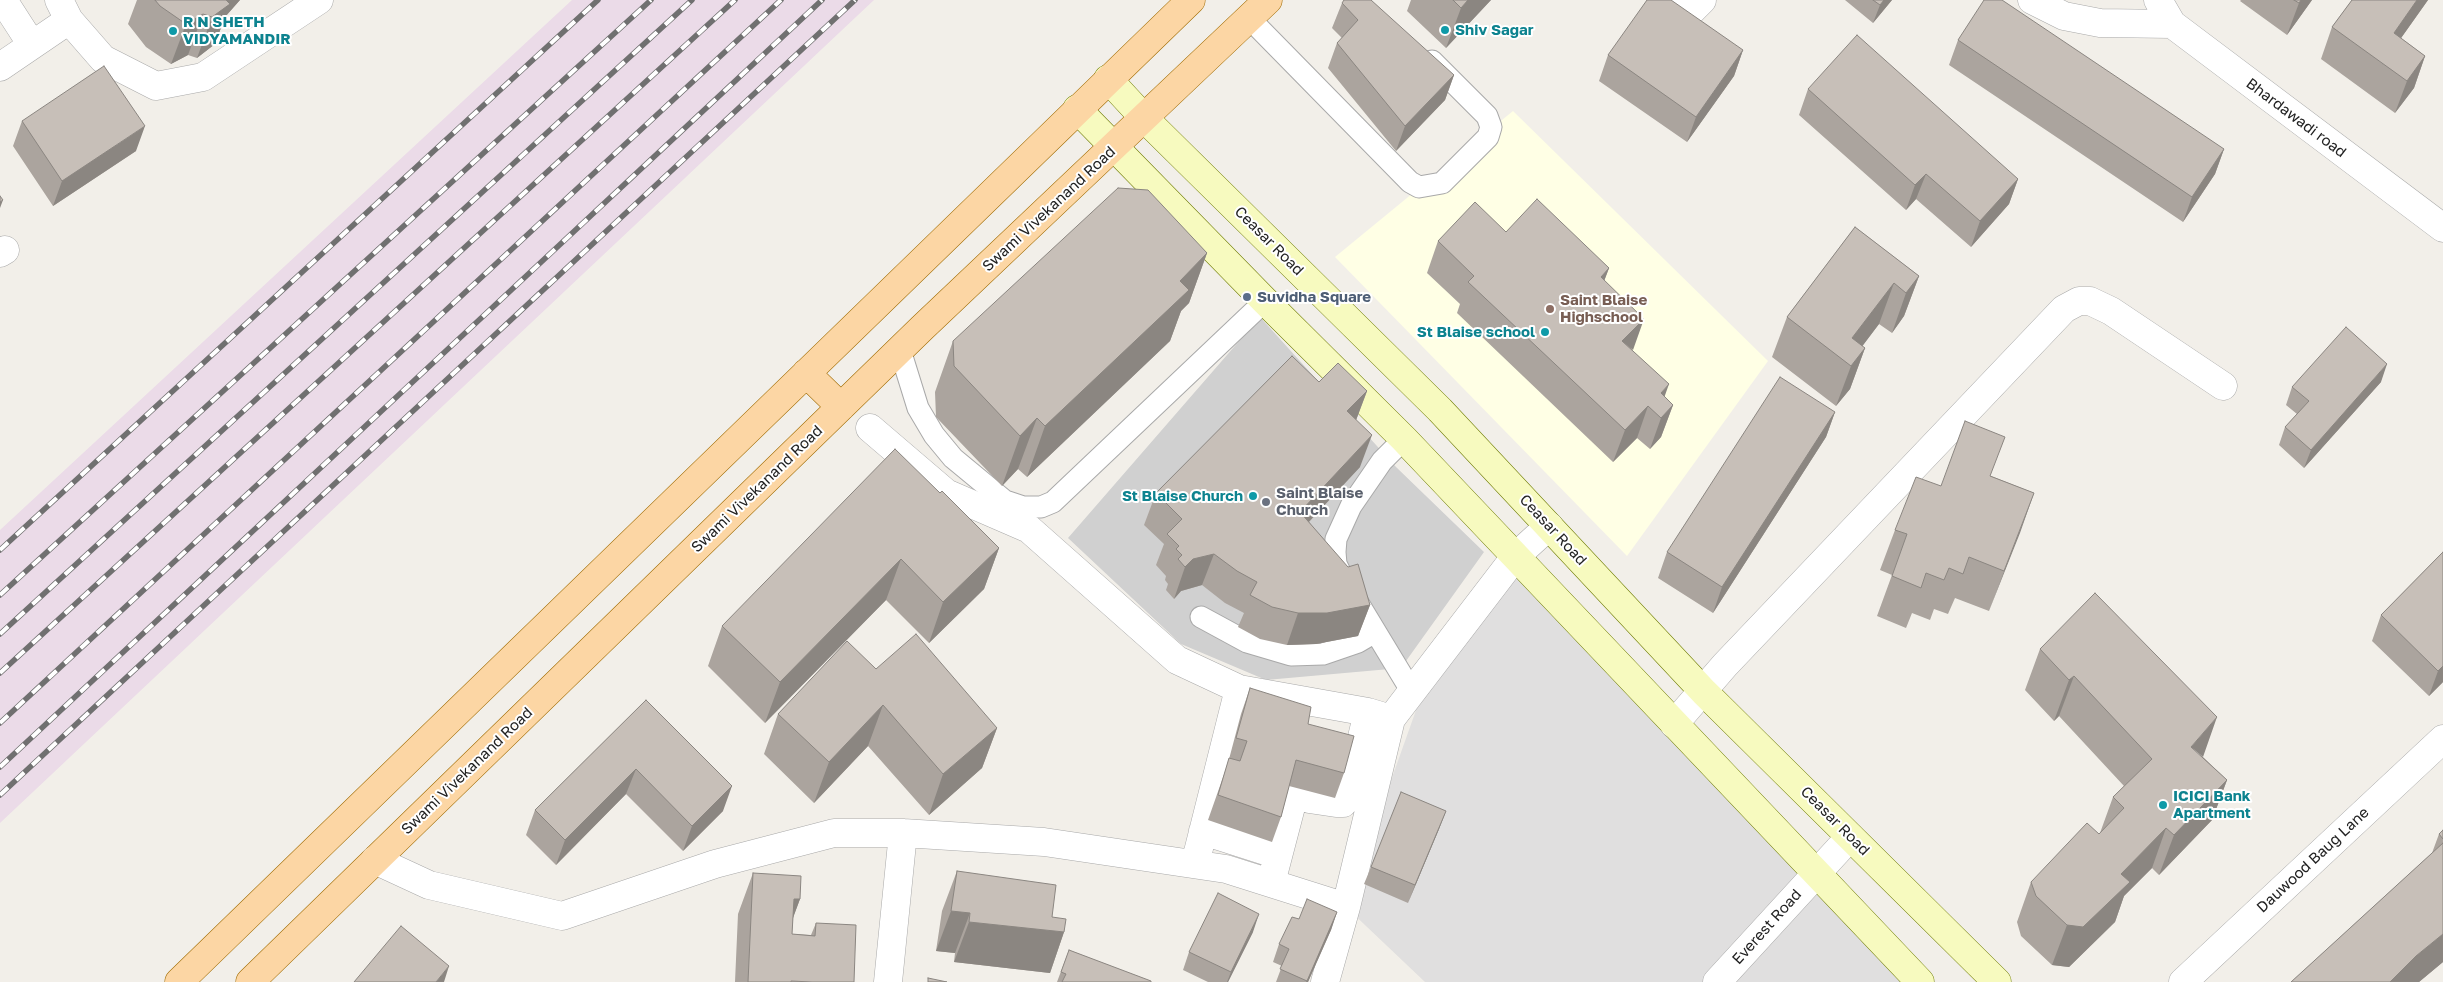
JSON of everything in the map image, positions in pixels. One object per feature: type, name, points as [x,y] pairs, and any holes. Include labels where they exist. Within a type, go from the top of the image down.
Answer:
[{"type":"main road","points":[[179,982],[1077,109],[1192,0]]},
{"type":"main road","name":"Swami Vivekanand Road","points":[[250,982],[900,350],[1259,9]]},
{"type":"main road","name":"Ceasar Road","points":[[1108,79],[1145,119],[1440,410],[1704,692],[1997,982]]},
{"type":"main road","points":[[1077,109],[1265,301],[1404,439],[1920,982]]},
{"type":"main road","points":[[806,373],[841,407]]},
{"type":"street","points":[[0,66],[32,45],[64,10],[103,59],[156,86],[203,77],[319,0]]},
{"type":"street","points":[[1671,5],[1690,12],[1702,0]]},
{"type":"street","points":[[2032,0],[2064,16],[2100,23],[2172,24]]},
{"type":"street","name":"Bhardawadi road","points":[[2158,0],[2172,24],[2443,228]]},
{"type":"street","points":[[1671,5],[1675,19],[1694,34]]},
{"type":"street","points":[[5,14],[32,45]]},
{"type":"street","points":[[1674,724],[1704,692],[1725,665],[2064,309],[2079,301],[2090,301],[2111,311],[2223,386]]},
{"type":"street","points":[[870,428],[946,493],[1028,529],[1177,660],[1239,690],[1380,716]]},
{"type":"street","points":[[1271,883],[1278,855],[1301,799],[1343,803],[1348,796],[1346,748],[1380,716],[1412,692],[1515,557],[1549,526]]},
{"type":"street","points":[[1194,864],[1239,690]]},
{"type":"street","points":[[1324,982],[1346,907],[1380,716]]},
{"type":"street","name":"Dauwood Baug Lane","points":[[2183,982],[2443,739]]},
{"type":"street","points":[[1203,831],[1278,855]]},
{"type":"street","points":[[375,860],[429,885],[562,916],[715,864],[834,833],[903,833],[1044,842],[1226,869],[1346,907]]},
{"type":"street","points":[[888,982],[903,833]]},
{"type":"street","name":"Everest Road","points":[[1717,982],[1850,837]]},
{"type":"lane","points":[[1259,9],[1410,182],[1419,187],[1442,182],[1488,136],[1491,127],[1487,116],[1419,48]]},
{"type":"lane","points":[[900,350],[918,408],[934,435],[953,458],[1005,501],[1023,507],[1041,507],[1053,502],[1265,301]]},
{"type":"lane","points":[[1404,439],[1382,461],[1351,506],[1336,539],[1336,564],[1412,692]]},
{"type":"lane","points":[[1201,616],[1247,642],[1290,655],[1322,654],[1358,642],[1375,632]]},
{"type":"shaded area","points":[[572,0],[874,0],[0,823],[0,530]]},
{"type":"shaded area","name":"Saint Blaise Highschool","points":[[1513,111],[1768,361],[1627,556],[1335,257]]},
{"type":"shaded area","name":"Saint Blaise Church","points":[[1260,317],[1396,467],[1484,552],[1401,668],[1266,680],[1181,644],[1068,538]]},
{"type":"shaded area","points":[[1514,567],[1914,982],[1425,982],[1346,907],[1420,699]]},
{"type":"building","points":[[155,0],[226,0],[230,4],[212,17],[203,14],[186,24],[160,6]]},
{"type":"building","points":[[1344,0],[1371,0],[1454,75],[1405,126],[1337,43],[1358,20],[1342,3]]},
{"type":"building","points":[[1453,0],[1468,0],[1461,8]]},
{"type":"building","points":[[1647,0],[1671,0],[1743,50],[1696,117],[1608,55]]},
{"type":"building","points":[[1873,0],[1884,0],[1880,5]]},
{"type":"building","points":[[1984,0],[2002,0],[2224,149],[2192,197],[1958,40]]},
{"type":"building","points":[[2352,0],[2417,0],[2394,33],[2425,56],[2407,81],[2332,27]]},
{"type":"building","points":[[1857,35],[2018,179],[1980,221],[1926,174],[1915,185],[1808,89]]},
{"type":"building","points":[[104,66],[145,126],[62,181],[22,121]]},
{"type":"building","points":[[1118,188],[1148,190],[1207,253],[1180,281],[1189,290],[1045,426],[1037,418],[1020,436],[954,366],[953,341]]},
{"type":"building","name":"St Blaise school","points":[[1537,199],[1609,268],[1601,277],[1644,319],[1622,341],[1669,384],[1661,393],[1673,405],[1661,418],[1648,406],[1625,430],[1468,282],[1474,276],[1438,241],[1475,202],[1506,232]]},
{"type":"building","points":[[1855,227],[1919,276],[1906,293],[1894,283],[1852,338],[1865,348],[1851,366],[1787,317]]},
{"type":"building","points":[[2346,327],[2387,364],[2311,450],[2285,427],[2309,401],[2292,387]]},
{"type":"building","name":"St Blaise Church","points":[[1292,356],[1319,382],[1338,363],[1367,391],[1347,411],[1372,435],[1300,512],[1348,567],[1358,564],[1370,605],[1327,613],[1298,613],[1272,607],[1250,595],[1257,582],[1237,571],[1214,554],[1193,559],[1185,567],[1178,559],[1182,555],[1176,549],[1179,546],[1167,534],[1182,519],[1156,493]]},
{"type":"building","points":[[1780,377],[1835,412],[1722,587],[1667,552]]},
{"type":"building","points":[[1965,421],[2005,437],[1990,476],[2034,493],[2004,571],[1969,557],[1963,574],[1949,568],[1944,580],[1926,573],[1921,588],[1892,576],[1907,534],[1895,530],[1916,477],[1941,486]]},
{"type":"building","points":[[895,449],[940,493],[942,491],[999,548],[943,602],[901,559],[780,682],[722,626]]},
{"type":"building","points":[[2443,552],[2443,666],[2438,671],[2381,615]]},
{"type":"building","points":[[2095,593],[2217,717],[2191,747],[2227,780],[2174,835],[2166,828],[2121,874],[2130,882],[2083,927],[2067,925],[2036,896],[2031,882],[2087,823],[2099,834],[2124,808],[2113,797],[2152,759],[2074,676],[2069,680],[2040,649]]},
{"type":"building","points":[[916,634],[997,728],[943,774],[883,705],[829,762],[778,714],[847,641],[876,669]]},
{"type":"building","points":[[1250,688],[1311,707],[1308,724],[1354,736],[1344,773],[1296,760],[1281,817],[1218,795],[1229,758],[1240,761],[1247,741],[1236,738]]},
{"type":"building","points":[[646,700],[732,786],[692,826],[636,769],[565,840],[535,810]]},
{"type":"building","points":[[1401,792],[1446,811],[1415,885],[1371,867]]},
{"type":"building","points":[[2443,830],[2443,839],[2439,834]]},
{"type":"building","points":[[2443,843],[2443,934],[2416,956],[2390,982],[2291,982]]},
{"type":"building","points":[[957,871],[1056,885],[1052,917],[1066,919],[1064,932],[969,922],[970,913],[951,911]]},
{"type":"building","points":[[753,873],[801,876],[800,899],[794,899],[792,934],[815,936],[816,923],[856,925],[854,982],[748,982]]},
{"type":"building","points":[[1218,893],[1259,914],[1231,972],[1189,952]]},
{"type":"building","points":[[1307,899],[1337,912],[1307,981],[1280,969],[1289,949],[1279,944],[1292,917],[1299,919]]},
{"type":"building","points":[[401,926],[449,966],[436,982],[354,982]]},
{"type":"building","points":[[1069,950],[1151,982],[1062,982],[1066,974],[1061,972]]},
{"type":"building","points":[[928,978],[947,982],[928,982]]},
{"type":"railway","points":[[0,550],[598,0]]},
{"type":"railway","points":[[0,595],[651,0]]},
{"type":"railway","points":[[0,634],[692,0]]},
{"type":"railway","points":[[0,673],[735,0]]},
{"type":"railway","points":[[0,723],[781,0]]},
{"type":"railway","points":[[0,767],[822,0]]},
{"type":"railway","points":[[0,795],[855,0]]},
{"type":"place","name":"Shiv Sagar","points":[[1445,30]]},
{"type":"place","name":"R N SHETH VIDYAMANDIR","points":[[173,31]]},
{"type":"place","name":"Suvidha Square","points":[[1247,297]]},
{"type":"place","name":"Saint Blaise Highschool","points":[[1550,309]]},
{"type":"place","name":"St Blaise school","points":[[1545,332]]},
{"type":"place","name":"St Blaise Church","points":[[1253,496]]},
{"type":"place","name":"Saint Blaise Church","points":[[1266,502]]},
{"type":"place","name":"ICICI Bank Apartment","points":[[2163,805]]}]
